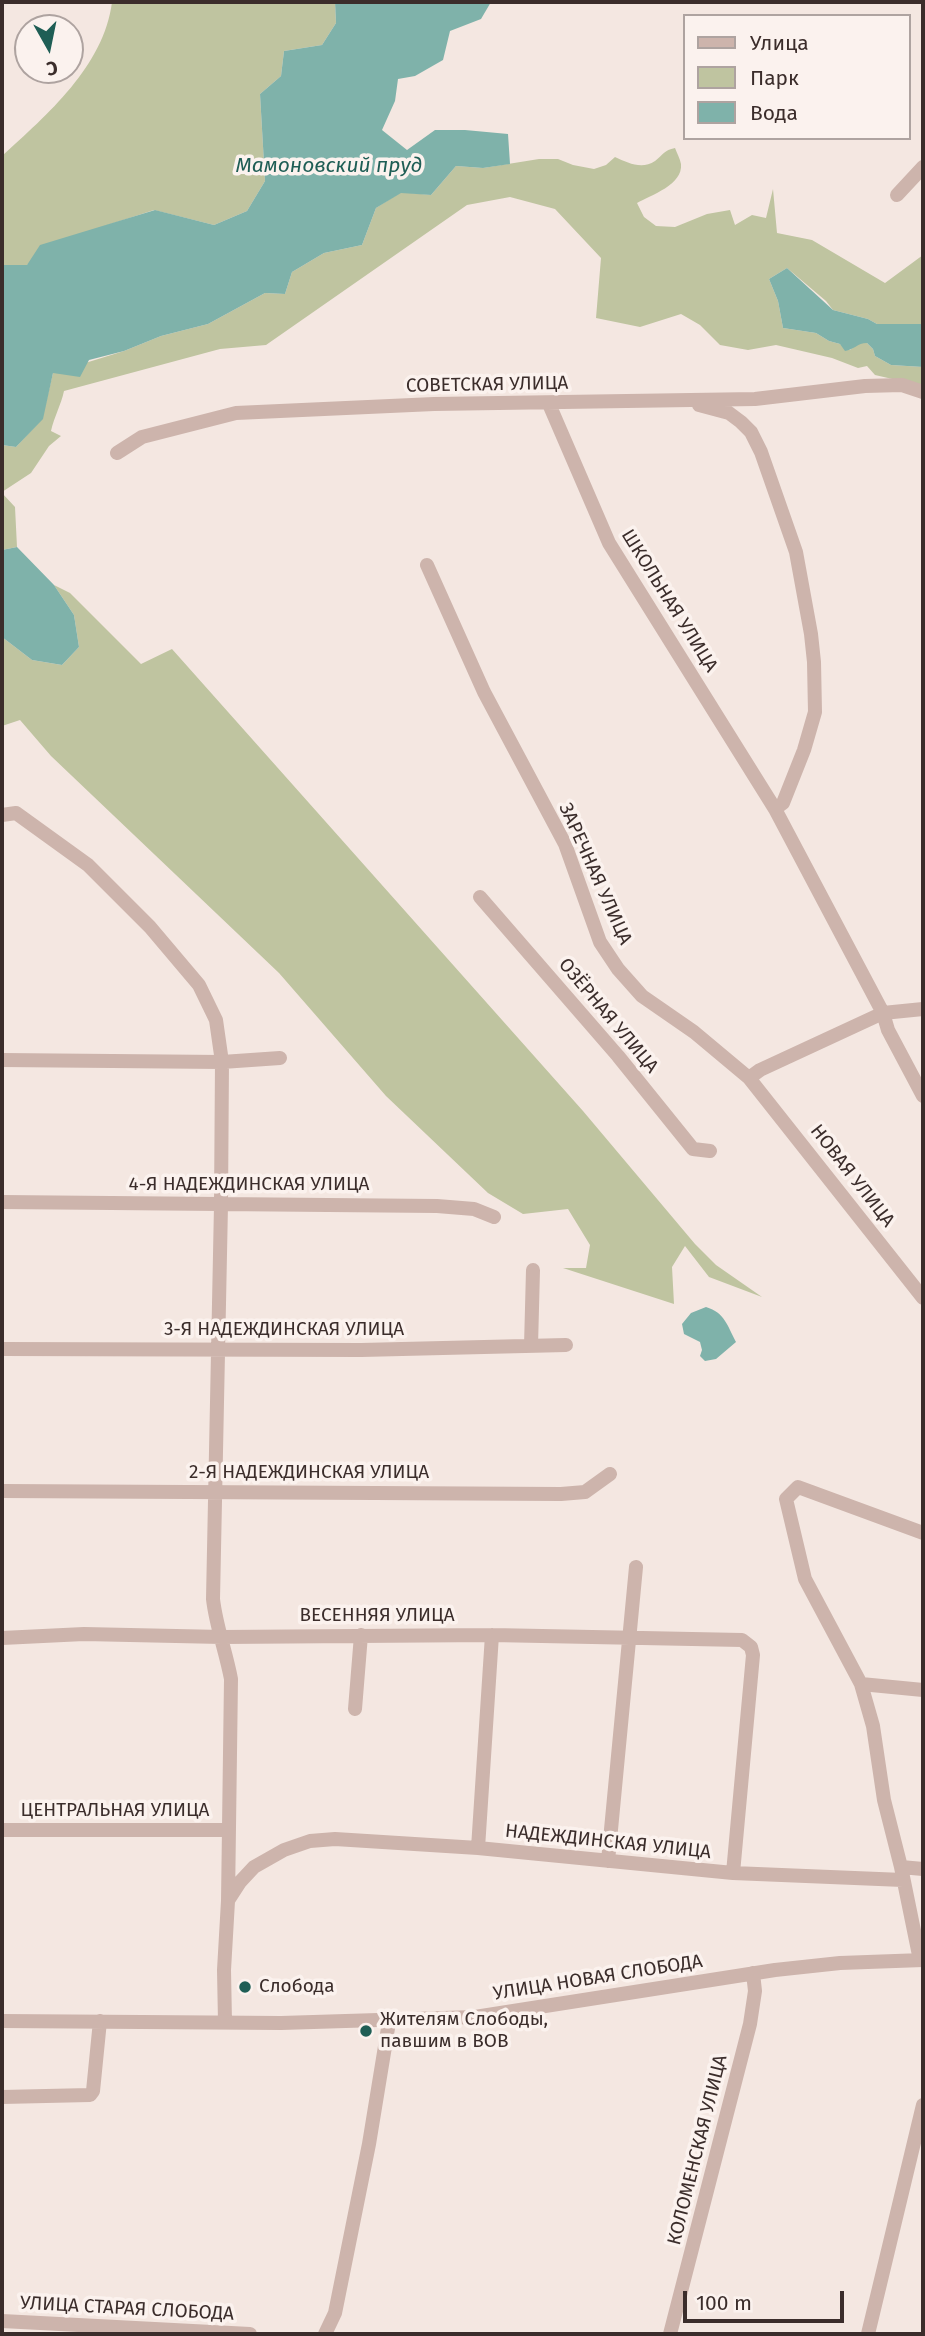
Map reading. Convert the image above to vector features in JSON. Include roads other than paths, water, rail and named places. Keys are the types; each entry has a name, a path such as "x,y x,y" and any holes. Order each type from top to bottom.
{"street":[{"path":"897,195 923,167"},
{"name":"СОВЕТСКАЯ УЛИЦА","path":"117,453 142,437 236,413 434,404 755,399 865,386 902,385 923,391"},
{"path":"651,399 710,407 729,413 751,432 761,452 796,552 811,634 815,712 804,750 783,803 775,809"},
{"name":"ШКОЛЬНАЯ УЛИЦА","path":"549,404 609,543 775,809 883,1013 888,1030 923,1096"},
{"name":"ЗАРЕЧНАЯ УЛИЦА","path":"427,565 484,692 565,844 600,942 618,969 642,996 694,1032 749,1078"},
{"path":"2,815 16,813 88,864 150,927 199,985 216,1020 222,1062 213,1599 231,1679 228,1901 223,1970 225,2022 2,2021"},
{"name":"ОЗЁРНАЯ УЛИЦА","path":"480,897 618,1056 693,1149 710,1151"},
{"path":"749,1078 760,1070 883,1013 923,1009"},
{"path":"2,1060 222,1062 280,1058"},
{"name":"НОВАЯ УЛИЦА","path":"749,1078 923,1298"},
{"name":"4-Я НАДЕЖДИНСКАЯ УЛИЦА","path":"2,1202 438,1206 474,1209 494,1217"},
{"path":"531,1346 533,1270"},
{"name":"3-Я НАДЕЖДИНСКАЯ УЛИЦА","path":"2,1349 361,1350 566,1345"},
{"name":"2-Я НАДЕЖДИНСКАЯ УЛИЦА","path":"2,1491 561,1494 585,1492 610,1474"},
{"path":"922,1960 884,1800 873,1726 861,1685 805,1579 786,1499 798,1487 923,1533"},
{"path":"608,1861 636,1567"},
{"name":"ВЕСЕННЯЯ УЛИЦА","path":"2,1638 84,1634 222,1637 492,1635 742,1640 751,1647 753,1655 733,1873"},
{"path":"355,1709 361,1635"},
{"path":"478,1848 492,1635"},
{"path":"861,1685 923,1690"},
{"name":"ЦЕНТРАЛЬНАЯ УЛИЦА","path":"2,1830 228,1830"},
{"name":"НАДЕЖДИНСКАЯ УЛИЦА","path":"228,1901 254,1867 284,1850 310,1840 335,1839 478,1848 733,1873 902,1874"},
{"path":"902,1874 923,1869"},
{"name":"УЛИЦА НОВАЯ СЛОБОДА","path":"225,2022 389,2022 475,2017 753,1973 840,1963 922,1960"},
{"name":"КОЛОМЕНСКАЯ УЛИЦА","path":"670,2334 750,2024 755,1991 753,1973"},
{"path":"2,2098 90,2095 93,2091 100,2021"},
{"path":"325,2334 335,2313 369,2144 389,2022"},
{"path":"868,2334 923,2105"},
{"name":"УЛИЦА СТАРАЯ СЛОБОДА","path":"2,2321 250,2334"}],"water":[{"name":"Мамоновский пруд","path":"335,2 491,2 481,19 450,31 443,60 415,76 398,79 395,101 382,130 407,150 435,130 508,134 510,164 483,168 456,166 431,195 401,193 376,208 362,245 324,253 292,272 285,294 265,293 208,324 161,336 124,351 89,360 80,377 53,373 43,419 16,447 2,445 2,265 27,265 40,245 155,210 214,225 247,211 265,181 260,94 281,76 284,51 322,45 336,23"},
{"path":"787,268 833,310 877,324 923,324 923,367 891,365 875,356 867,343 845,351 840,344 816,333 783,328 778,301 769,279"},
{"path":"17,547 54,585 74,615 79,647 62,665 32,660 2,637 2,550"},
{"path":"706,1307 721,1316 736,1342 716,1359 705,1361 700,1356 700,1342 684,1334 682,1324 691,1313"}],"place":[{"name":"Слобода","path":"245,1987"},
{"name":"Жителям Слободы, павшим в ВОВ","path":"366,2031"}]}
